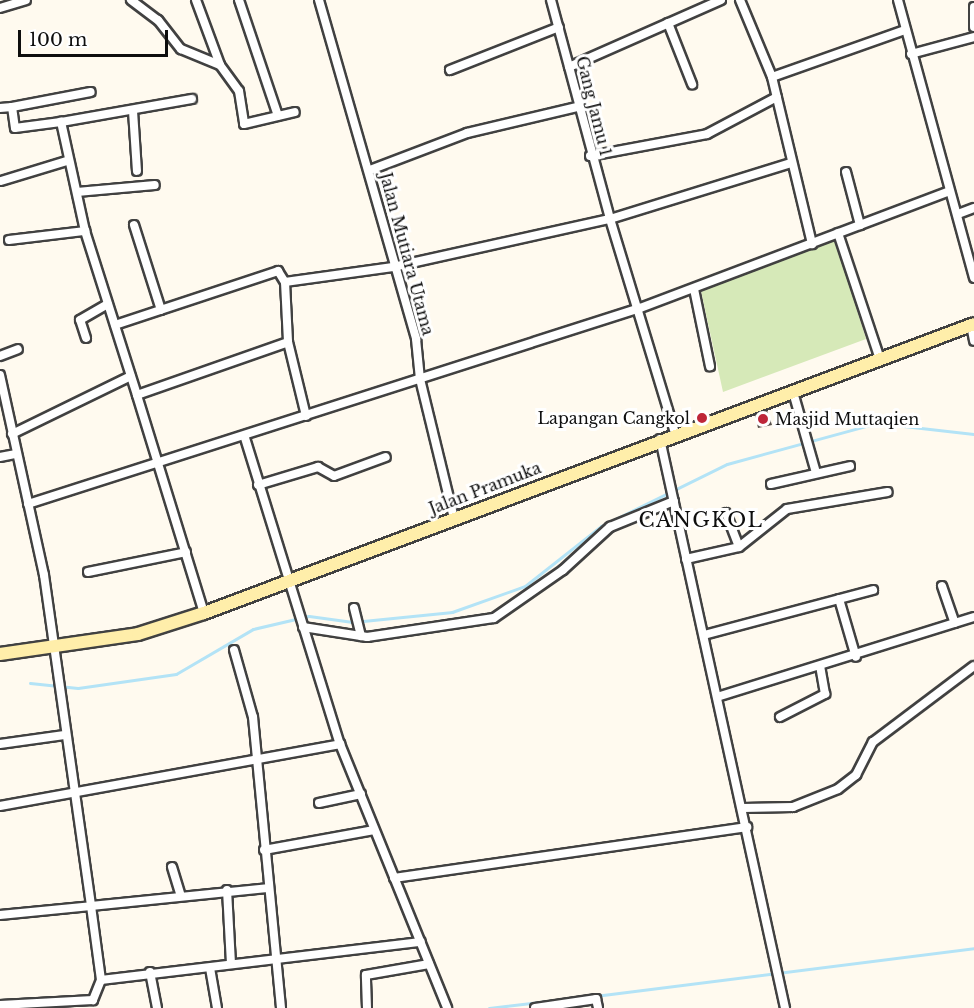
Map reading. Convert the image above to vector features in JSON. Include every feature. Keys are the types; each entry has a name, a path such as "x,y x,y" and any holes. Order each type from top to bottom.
{"main road":[{"name":"Jalan Pramuka","path":"0,654 54,650 138,634 204,612 660,438 793,392 973,324"}],"street":[{"path":"0,8 26,0"},
{"path":"131,0 158,20 181,49 220,65"},
{"path":"196,0 220,65 239,91 244,124 295,112"},
{"path":"239,0 278,116"},
{"name":"Jalan Mutiara Utama","path":"319,0 370,171 393,267 416,339 420,379 454,518"},
{"name":"Gang Jamu 1","path":"551,0 590,156 640,308 675,433"},
{"path":"569,67 722,0"},
{"path":"740,0 772,77 812,244"},
{"path":"898,0 974,278"},
{"path":"974,7 974,27"},
{"path":"669,23 692,84"},
{"path":"450,70 559,27"},
{"path":"772,77 905,30"},
{"path":"911,54 974,38"},
{"path":"0,108 91,92"},
{"path":"590,156 707,134 777,97"},
{"path":"12,106 15,128 133,111 192,99"},
{"path":"370,171 467,133 578,107"},
{"path":"133,111 136,171"},
{"path":"61,122 67,161 77,192 85,231 204,612"},
{"path":"1,181 67,161"},
{"path":"285,282 393,267 610,219 791,163"},
{"path":"846,172 860,225"},
{"path":"77,192 155,185"},
{"path":"28,504 245,438 306,416 640,308 949,191"},
{"path":"957,214 974,208"},
{"path":"134,225 161,310"},
{"path":"9,240 85,231"},
{"path":"838,233 880,359"},
{"path":"115,326 269,272 283,274 288,342 306,416"},
{"path":"694,289 711,366"},
{"path":"86,338 80,320 108,304"},
{"path":"973,324 974,341"},
{"path":"137,395 288,342"},
{"path":"0,356 18,349"},
{"path":"0,375 15,454 28,504 54,650 56,685 74,791 101,980 93,1004 0,1005"},
{"path":"12,434 131,376"},
{"path":"793,392 816,473"},
{"path":"245,438 258,486 340,744 447,1008"},
{"path":"660,438 743,808 785,1008"},
{"path":"0,457 15,454"},
{"path":"258,486 318,467 334,476 386,457"},
{"path":"771,484 850,466"},
{"path":"686,559 740,547 787,508 888,492"},
{"path":"301,621 361,636 494,618 563,570 610,527 674,501"},
{"path":"726,513 740,547"},
{"path":"88,572 186,552"},
{"path":"942,586 955,622"},
{"path":"704,635 873,590"},
{"path":"839,599 856,657"},
{"path":"354,608 361,636"},
{"path":"717,697 856,657 974,617"},
{"path":"234,650 251,706 272,960 281,1008"},
{"path":"743,808 793,807 838,789 856,775 873,742 974,666"},
{"path":"780,717 825,694 820,667"},
{"path":"0,744 64,735"},
{"path":"0,806 74,791 256,762 340,744"},
{"path":"319,803 361,794"},
{"path":"394,878 747,827"},
{"path":"264,850 374,830"},
{"path":"172,867 180,894"},
{"path":"0,915 180,894 267,888"},
{"path":"227,890 231,964"},
{"path":"101,980 150,972 210,968 420,942"},
{"path":"367,1008 366,975 429,964"},
{"path":"210,968 217,1008"},
{"path":"150,972 157,1008"},
{"path":"535,1008 596,999 598,1008"}],"green space":[{"name":"Lapangan Cangkol","path":"835,240 866,339 723,392 701,291"}],"building":[{"name":"Masjid Muttaqien","path":"767,410 772,425 758,428 755,415"}],"waterway":[{"path":"30,683 78,688 176,674 253,629 309,616 353,622 452,612 525,586 601,526 727,464 877,423 974,434"},
{"path":"595,996 974,948"},
{"path":"489,1008 582,997"}],"place":[{"name":"Lapangan Cangkol","path":"702,418"},
{"name":"Masjid Muttaqien","path":"763,419"}],"district":[{"name":"CANGKOL","path":"701,520"}]}
